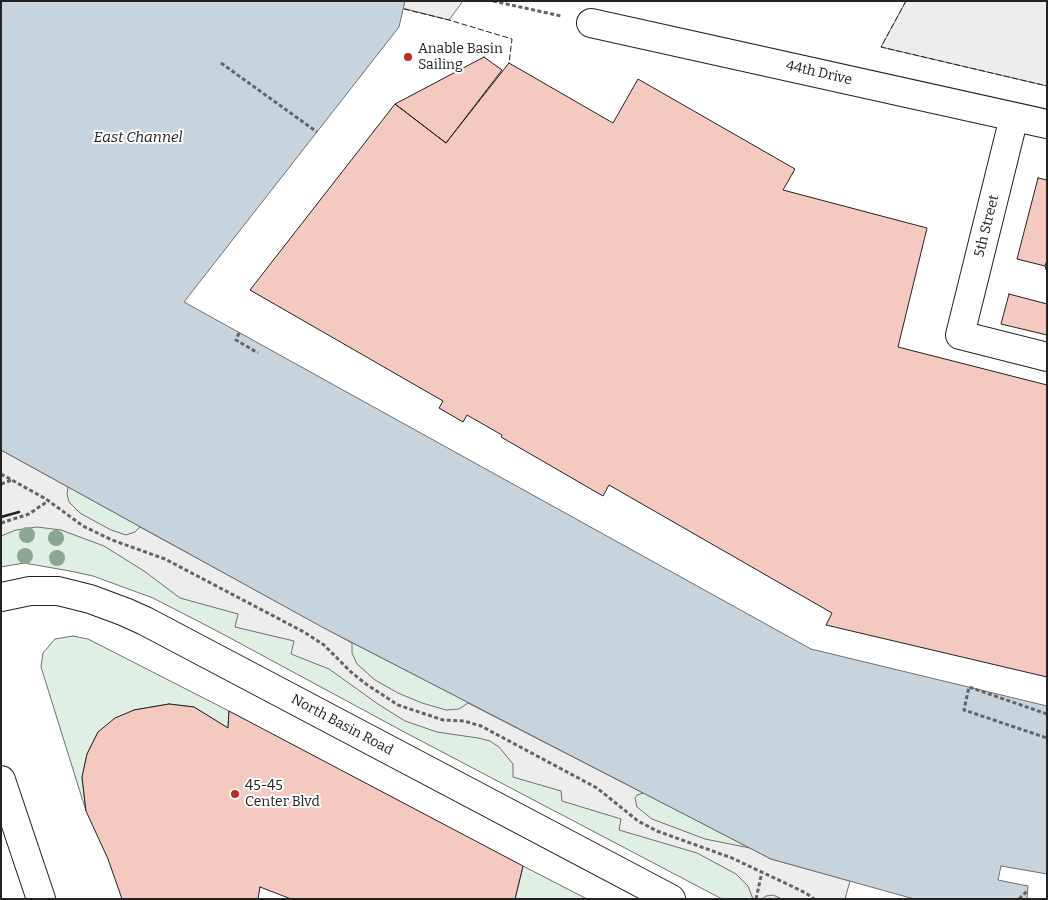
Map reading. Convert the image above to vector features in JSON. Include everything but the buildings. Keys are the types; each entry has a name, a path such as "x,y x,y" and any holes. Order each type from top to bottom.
{"street":[{"name":"44th Drive","path":"591,22 1047,124"},
{"name":"5th Street","path":"1014,117 960,334 1047,357"},
{"name":"North Basin Road","path":"1,597 30,592 58,591 90,599 125,612 671,899"},
{"path":"1,780 41,899"}],"path":[{"path":"493,1 591,22"},
{"path":"221,63 317,132"},
{"path":"239,333 236,340 258,353"},
{"path":"1,474 48,501 83,526 112,540 164,559 304,632 324,645 358,678 398,705 443,720 464,721 481,726 597,788 638,821 657,831 716,852 806,893 814,899"},
{"path":"1,484 12,480"},
{"path":"1,523 29,514 48,501"},
{"path":"1047,714 969,687 964,710 1047,738"},
{"path":"756,899 762,872"},
{"path":"1019,899 1028,891"}],"green space":[{"path":"1,450 322,627 771,859 804,899 722,899 153,598 93,576 70,571 24,563 1,567"},
{"path":"73,636 88,639 229,711 228,728 194,707 169,704 134,710 98,732 87,754 82,778 86,811 41,667 43,653 55,639"},
{"path":"523,866 587,899 515,899"}],"shaded area":[{"path":"374,1 463,1 449,20"},
{"path":"906,1 1047,1 1047,86 881,47"},
{"path":"1,450 68,487 69,502 80,513 98,523 126,535 135,532 140,527 352,643 352,653 357,664 375,680 398,693 446,710 459,709 468,703 643,793 635,798 637,807 652,819 705,839 750,848 771,859 850,881 845,899 782,899 773,895 762,899 753,899 748,886 736,874 697,853 619,830 621,819 562,801 561,791 513,777 513,764 499,747 490,741 437,732 405,721 329,669 291,654 294,641 235,627 238,614 180,598 144,571 104,546 61,530 37,527 16,530 1,536"}],"water":[{"name":"East Channel","path":"1,1 405,1 399,27 184,302 811,649 1047,706 1047,899 914,899 771,859 322,627 1,450"}],"pier":[{"path":"1001,866 1047,874 1047,899 1027,899 1028,886 998,880"}],"fence":[{"path":"906,1 881,47 1047,86"},
{"path":"404,9 512,39 509,63"},
{"path":"1045,266 1047,272"}],"wall":[{"path":"1,517 19,512"}],"place":[{"name":"Anable Basin Sailing","path":"408,57"},
{"name":"45-45 Center Blvd","path":"235,794"}]}
